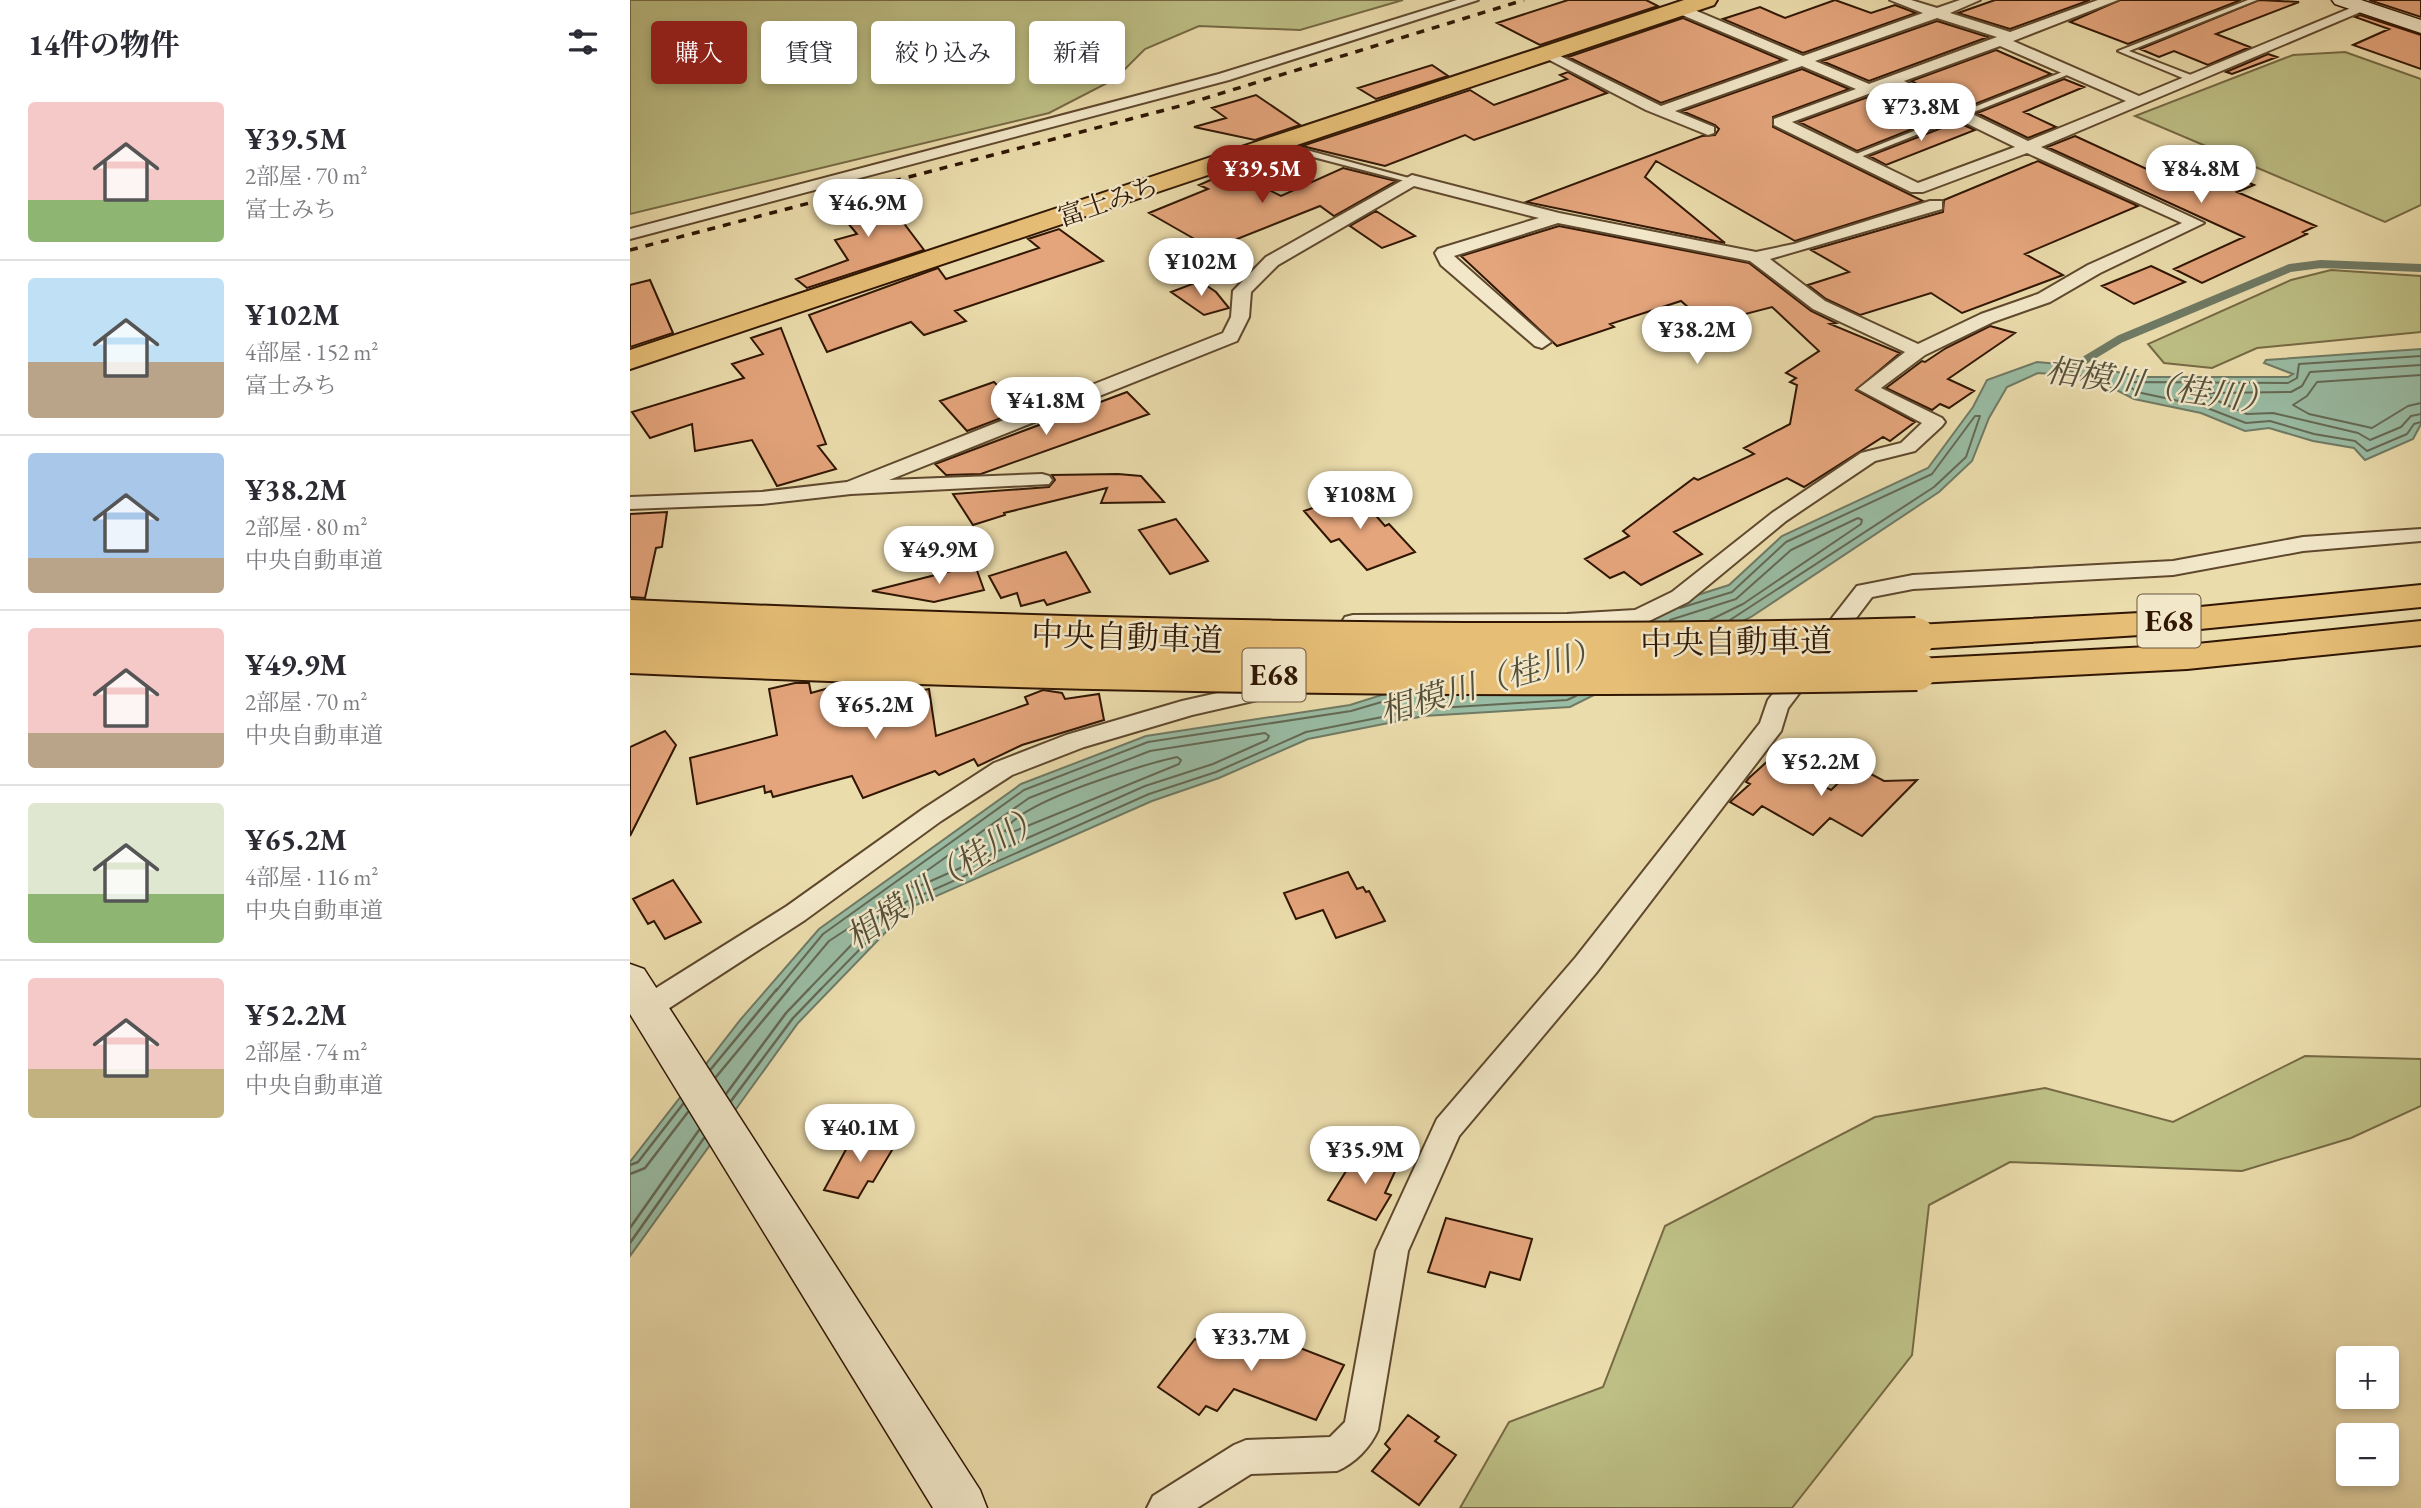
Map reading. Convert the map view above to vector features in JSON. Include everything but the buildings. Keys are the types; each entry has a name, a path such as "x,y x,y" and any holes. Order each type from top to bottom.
{"highway":[{"name":"富士みち","path":"630,360 1706,0"},
{"name":"中央自動車道","path":"630,654 1289,675 1721,677 2140,624 2421,596"},
{"name":"中央自動車道","path":"630,619 1005,634 1428,643 1700,643 1917,654 2187,657 2421,633"}],"street":[{"path":"630,234 1224,77 1471,0"},
{"path":"1897,0 1939,12 2006,39 2138,102"},
{"path":"1661,111 1973,0"},
{"path":"2111,0 1779,121 1917,189 2028,148 2363,8"},
{"path":"2342,0 2421,27"},
{"path":"1679,9 1869,89"},
{"path":"1543,53 1661,111 1708,130"},
{"path":"630,603 1307,622 1567,621 1639,617 1680,597 1779,517 1868,457 1908,447 1935,422 1868,389 1918,351 1987,318 2044,298 2094,269 2196,223 2028,148 1891,81"},
{"path":"850,488 1230,337 1240,317 1242,291 1272,261 1412,180 1558,218 1756,257 1798,248 1936,205"},
{"path":"1542,342 1447,261 1444,253 1558,218"},
{"path":"1756,257 1819,305 1918,351"},
{"path":"630,503 761,498 850,488 1042,480"},
{"path":"1165,1508 1246,1457 1337,1454 1360,1430 1392,1251 1448,1128 1586,965 1772,725 1776,706 1865,591 1913,582 2173,568 2303,544 2421,535"},
{"path":"962,1508 637,995 796,913 932,815 1003,769 1075,741 1190,707 1567,621"}],"lane":[{"path":"2193,79 2122,51 2255,0"},
{"path":"1850,158 2073,71"},
{"path":"1274,144 1412,180"}],"shaded area":[{"path":"630,0 1403,0 1300,30 1199,26 1145,49 1125,69 1125,21 1029,21 1029,84 1105,84 1049,113 630,214"},
{"path":"2345,52 2421,79 2421,205 2385,222 2135,116 2293,55"},
{"path":"2331,270 2421,276 2421,332 2257,348 2212,368 2164,363 2148,344 2291,280"},
{"path":"2305,1056 2421,1059 2421,1106 2351,1138 2242,1171 2010,1162 1929,1205 1912,1355 1792,1508 1460,1508 1509,1422 1603,1387 1665,1226 1875,1117 2045,1088 2173,1122"}],"water":[{"name":"相模川（桂川）","path":"2421,349 2421,424 2413,439 2365,460 2354,448 2313,441 2269,428 2245,431 2201,413 2134,399 2091,377 2038,373 2007,387 1989,418 1972,461 1939,492 1751,617 1570,707 1424,716 1308,739 1219,778 1152,801 909,908 798,1023 630,1256 630,1162 741,1019 819,929 1021,784 1146,736 1350,705 1729,585 1782,536 1928,468 1973,407 1987,380 2037,362 2092,367 2142,377 2288,377 2293,374 2264,363 2266,360"}],"waterway":[{"name":"相模川（桂川）","path":"2067,371 2120,339 2290,268 2321,264 2421,268"}],"railway":[{"path":"630,250 1180,106 1524,0"}]}
